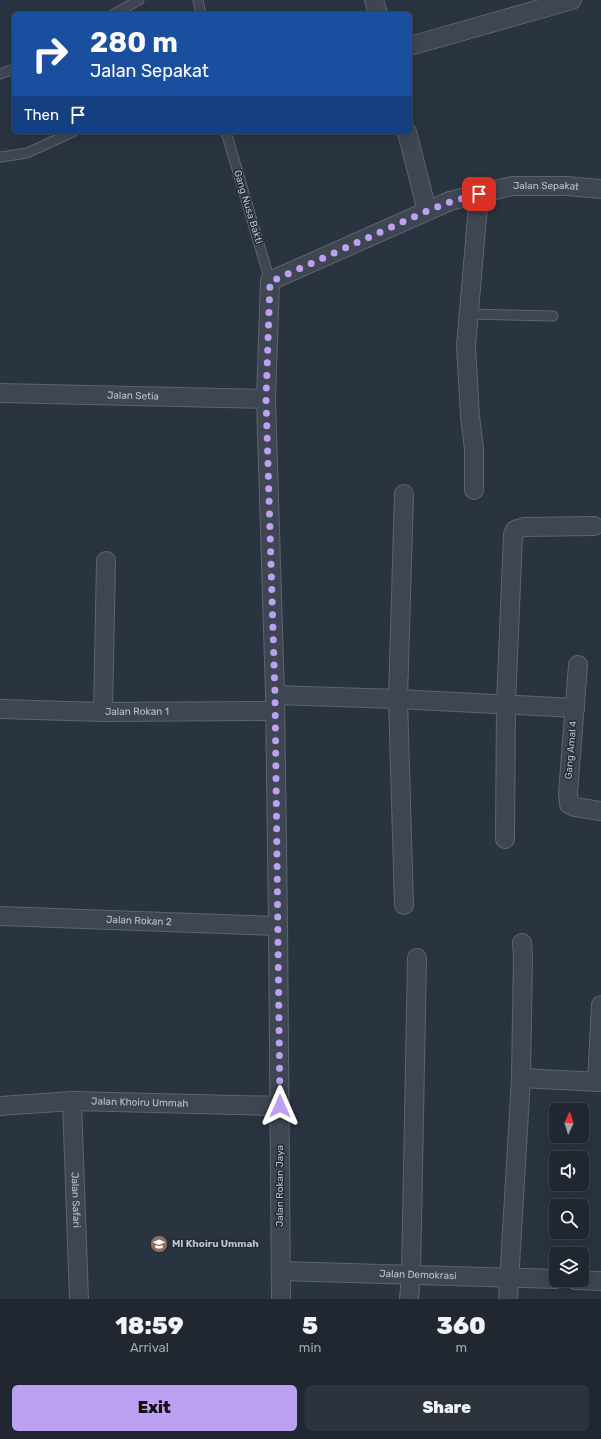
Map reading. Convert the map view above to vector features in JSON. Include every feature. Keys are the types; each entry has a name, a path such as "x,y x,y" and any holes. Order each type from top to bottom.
{"street":[{"path":"374,0 377,12"},
{"path":"412,45 572,0"},
{"path":"408,134 427,211"},
{"name":"Jalan Sepakat","path":"270,282 450,202 512,186 566,186 601,189"},
{"path":"474,490 474,448 470,416 466,346 479,194"},
{"name":"Jalan Rokan Jaya","path":"270,282 266,399 275,703 281,1299"},
{"name":"Jalan Setia","path":"0,393 266,399"},
{"path":"404,494 398,699 404,905"},
{"path":"505,839 506,704 513,540 516,530 524,527 594,526"},
{"path":"103,712 106,561"},
{"name":"Gang Amal 4","path":"578,664 568,793 569,804 576,807 601,811"},
{"name":"Jalan Rokan 1","path":"0,709 103,712 275,703 398,699 575,708"},
{"name":"Jalan Rokan 2","path":"0,916 278,926"},
{"path":"508,1299 521,1078 522,943"},
{"path":"409,1299 411,1274 417,958"},
{"path":"521,1078 599,1082 601,1005"},
{"name":"Jalan Khoiru Ummah","path":"0,1106 72,1101 280,1106"},
{"name":"Jalan Safari","path":"72,1101 80,1299"},
{"name":"Jalan Demokrasi","path":"281,1270 549,1279"},
{"path":"589,1281 601,1281"}],"lane":[{"path":"118,12 139,0"},
{"path":"198,0 201,12"},
{"path":"0,74 12,70"},
{"path":"0,156 27,153 69,134"},
{"name":"Gang Nusa Bakti","path":"227,134 270,282"},
{"path":"469,314 553,316"}],"place":[{"name":"MI Khoiru Ummah","path":"159,1244"}],"route":[{"path":"280,1106 275,695 266,399 270,282 427,211 450,202 479,194"}]}
